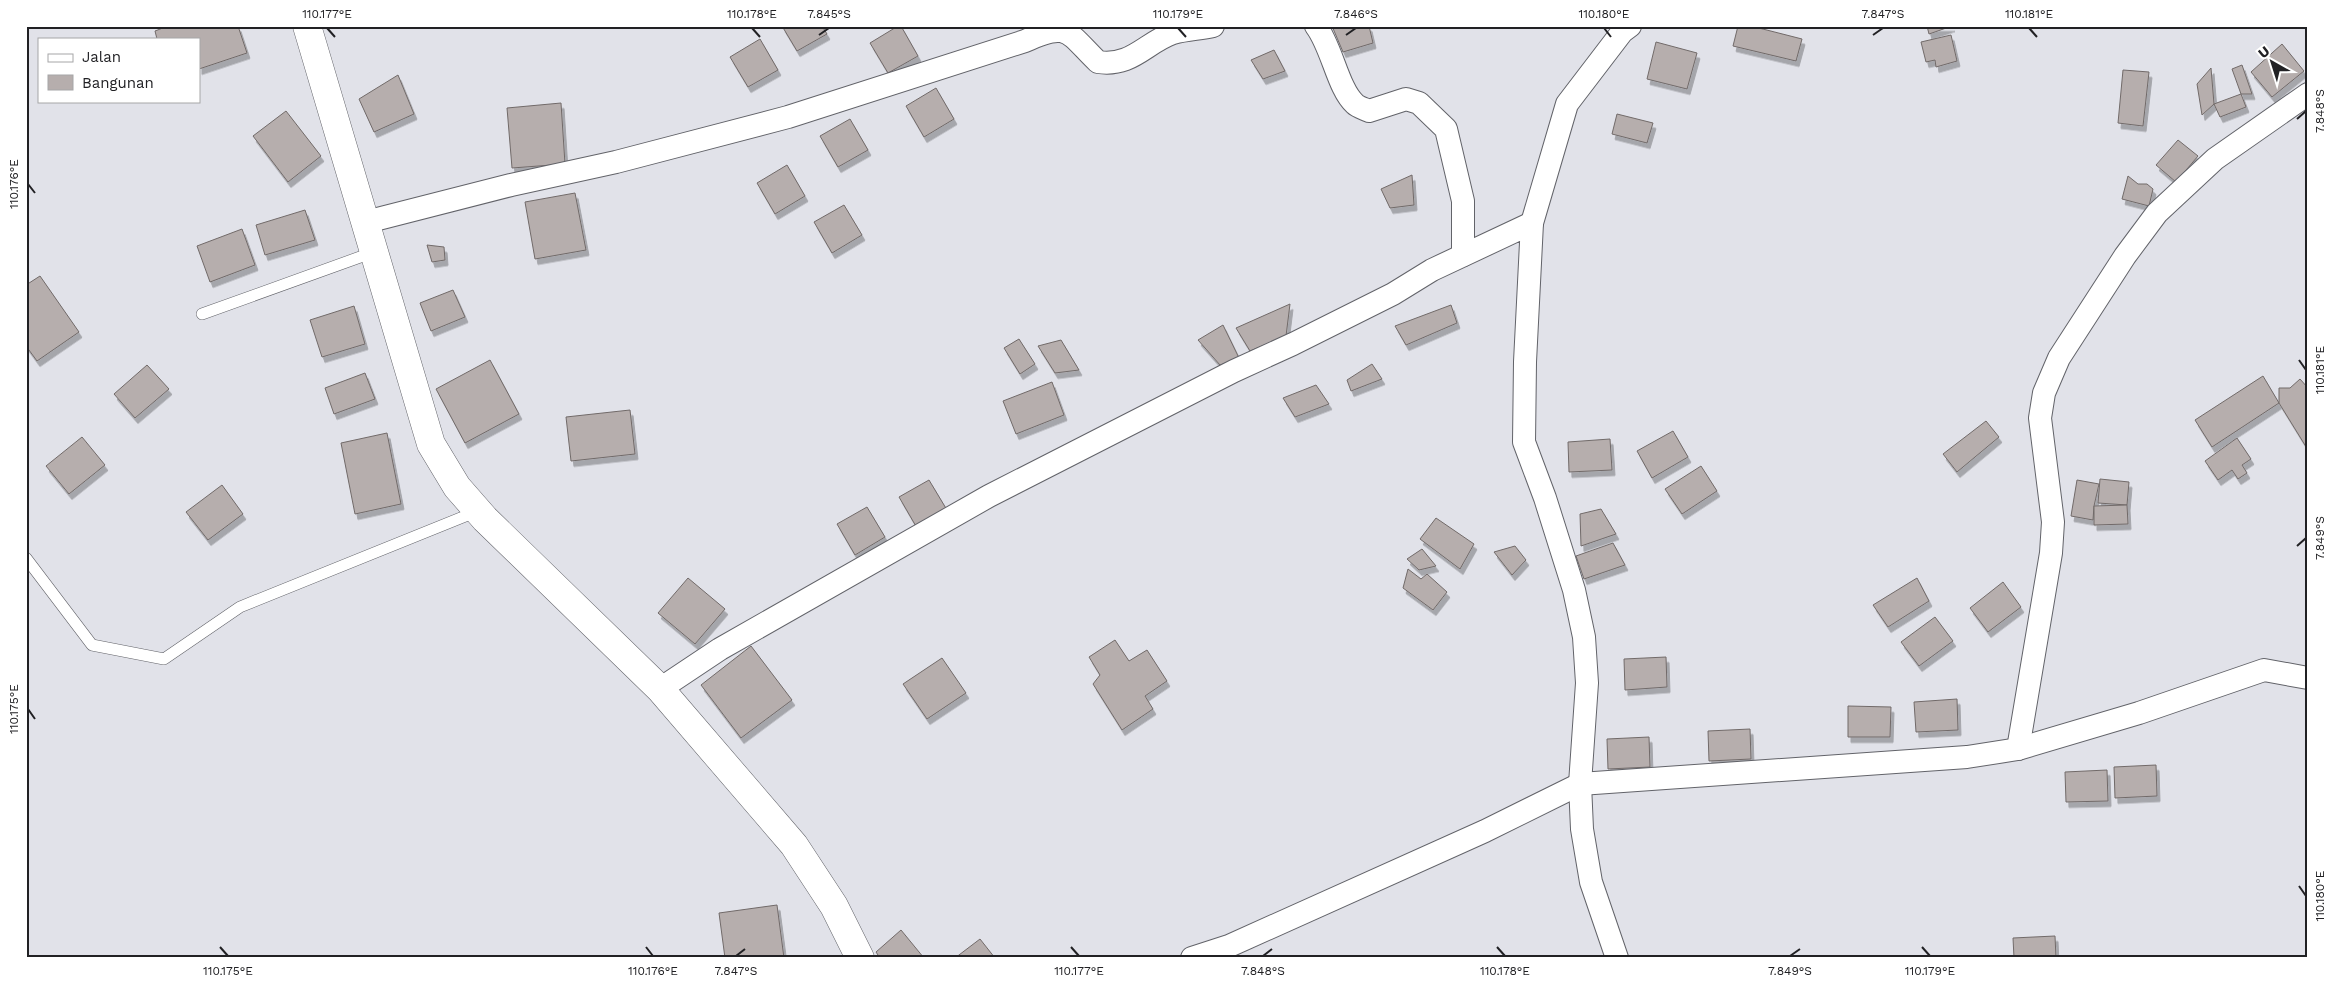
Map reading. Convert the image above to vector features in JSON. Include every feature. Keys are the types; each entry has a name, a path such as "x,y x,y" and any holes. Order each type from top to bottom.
{"street":[{"path":"307,26 431,444 457,487 478,511 660,689 794,845 834,906 860,958"},
{"path":"366,222 510,184 616,162 788,117 1025,41 1048,30 1062,30 1077,39 1098,62 1107,64 1127,59 1173,34 1212,26"},
{"path":"1316,26 1325,38 1340,79 1354,104 1369,111 1406,99 1419,103 1446,129 1463,200 1463,255"},
{"path":"1616,958 1591,882 1582,829 1580,784 1587,683 1584,637 1571,581 1545,498 1524,442 1525,362 1532,222 1567,104 1622,32 1630,26"},
{"path":"2018,749 2050,553 2053,522 2040,418 2044,393 2059,358 2125,256 2157,213 2215,159 2308,94"},
{"path":"660,689 720,649 989,496 1217,380 1393,294 1432,270 1532,222"},
{"path":"1192,958 1229,946 1485,831 1580,784 1916,762 2018,749 2139,713 2264,670 2308,678"}],"lane":[{"path":"202,314 374,252"},
{"path":"26,558 92,645 164,659 240,608 478,511"}],"building":[{"path":"168,26 238,26 247,53 200,69 200,38 157,38 155,31"},
{"path":"782,26 822,26 827,34 797,51"},
{"path":"901,26 918,56 888,73 870,43"},
{"path":"1332,26 1369,26 1373,43 1343,52"},
{"path":"1738,26 1751,26 1802,39 1796,61 1733,46"},
{"path":"1927,26 1952,26 1929,34"},
{"path":"1951,35 1957,61 1936,67 1935,60 1926,62 1921,42"},
{"path":"760,39 778,70 748,87 730,57"},
{"path":"1656,42 1697,53 1687,89 1647,79"},
{"path":"2282,44 2304,71 2272,97 2251,72"},
{"path":"1274,50 1285,71 1263,79 1251,60"},
{"path":"2242,65 2252,94 2241,94 2232,69"},
{"path":"2211,68 2214,104 2202,115 2197,84"},
{"path":"2123,70 2149,72 2143,126 2118,123"},
{"path":"398,75 414,114 374,132 359,99"},
{"path":"936,88 954,119 924,137 906,106"},
{"path":"2241,94 2246,107 2220,117 2214,104"},
{"path":"561,103 565,164 512,168 507,108"},
{"path":"286,111 321,156 288,182 253,136"},
{"path":"1617,114 1653,123 1647,143 1612,134"},
{"path":"850,119 868,150 838,167 820,136"},
{"path":"2178,140 2198,156 2176,182 2156,165"},
{"path":"787,165 805,196 775,214 757,183"},
{"path":"1412,175 1414,205 1390,208 1381,189"},
{"path":"2128,176 2138,184 2147,184 2153,189 2149,206 2122,199"},
{"path":"575,193 586,250 535,259 525,202"},
{"path":"844,205 862,235 832,253 814,222"},
{"path":"305,210 315,240 265,255 256,225"},
{"path":"242,229 255,265 210,282 197,246"},
{"path":"427,245 444,247 445,260 432,262"},
{"path":"40,276 79,332 37,361 26,346 26,285"},
{"path":"453,290 465,317 431,331 420,303"},
{"path":"1290,304 1286,336 1250,351 1236,328"},
{"path":"1451,305 1457,323 1406,345 1395,326"},
{"path":"354,306 365,344 322,357 310,320"},
{"path":"1223,325 1239,358 1220,365 1198,340"},
{"path":"1019,339 1035,364 1020,374 1004,348"},
{"path":"1061,340 1079,370 1055,373 1038,346"},
{"path":"490,360 519,414 465,443 436,389"},
{"path":"1372,364 1382,379 1351,391 1347,380"},
{"path":"147,365 169,389 135,418 114,394"},
{"path":"365,373 375,399 334,414 325,388"},
{"path":"2263,376 2279,403 2212,447 2195,420"},
{"path":"2300,379 2308,388 2308,450 2279,403 2279,388 2290,388"},
{"path":"1052,382 1064,415 1016,434 1003,401"},
{"path":"1316,385 1329,404 1295,417 1283,398"},
{"path":"630,410 635,454 571,461 566,417"},
{"path":"1986,421 1999,437 1957,472 1943,454"},
{"path":"1673,431 1688,457 1652,478 1637,451"},
{"path":"387,433 401,504 355,514 341,443"},
{"path":"82,437 105,465 69,494 46,466"},
{"path":"2237,438 2251,459 2242,465 2247,473 2238,479 2232,470 2218,480 2205,461"},
{"path":"1610,439 1612,470 1569,472 1568,442"},
{"path":"1701,466 1717,491 1682,514 1665,489"},
{"path":"2100,479 2129,482 2127,505 2098,503"},
{"path":"929,480 947,510 917,528 899,497"},
{"path":"2077,480 2099,484 2093,520 2071,516"},
{"path":"222,485 243,514 208,540 186,512"},
{"path":"2127,505 2128,524 2094,525 2094,506"},
{"path":"867,507 885,537 855,555 837,524"},
{"path":"1601,509 1616,534 1581,546 1580,514"},
{"path":"1436,518 1474,544 1460,569 1420,539"},
{"path":"1613,543 1625,565 1584,579 1576,556"},
{"path":"1515,546 1526,560 1512,575 1494,552"},
{"path":"1422,549 1436,566 1419,570 1407,559"},
{"path":"1408,569 1421,579 1427,574 1447,592 1433,610 1403,588"},
{"path":"688,578 725,609 695,644 658,613"},
{"path":"1917,578 1929,601 1888,627 1873,605"},
{"path":"2003,582 2021,607 1988,632 1970,608"},
{"path":"1935,617 1953,641 1919,666 1901,642"},
{"path":"1115,640 1129,661 1147,650 1167,681 1145,696 1153,709 1122,730 1093,684 1100,675 1089,657"},
{"path":"751,646 792,700 741,738 701,685"},
{"path":"1666,657 1667,687 1625,690 1624,659"},
{"path":"942,658 966,693 927,719 903,684"},
{"path":"1957,699 1958,730 1916,732 1914,702"},
{"path":"1848,706 1891,707 1890,737 1848,737"},
{"path":"1750,729 1751,759 1709,761 1708,731"},
{"path":"1649,737 1650,767 1608,769 1607,739"},
{"path":"2156,765 2157,796 2115,798 2114,767"},
{"path":"2107,770 2108,801 2066,802 2065,772"},
{"path":"777,905 784,958 725,958 719,913"},
{"path":"901,930 924,958 880,958 876,952"},
{"path":"2055,936 2056,958 2014,958 2013,938"},
{"path":"980,939 995,958 955,958"}]}
